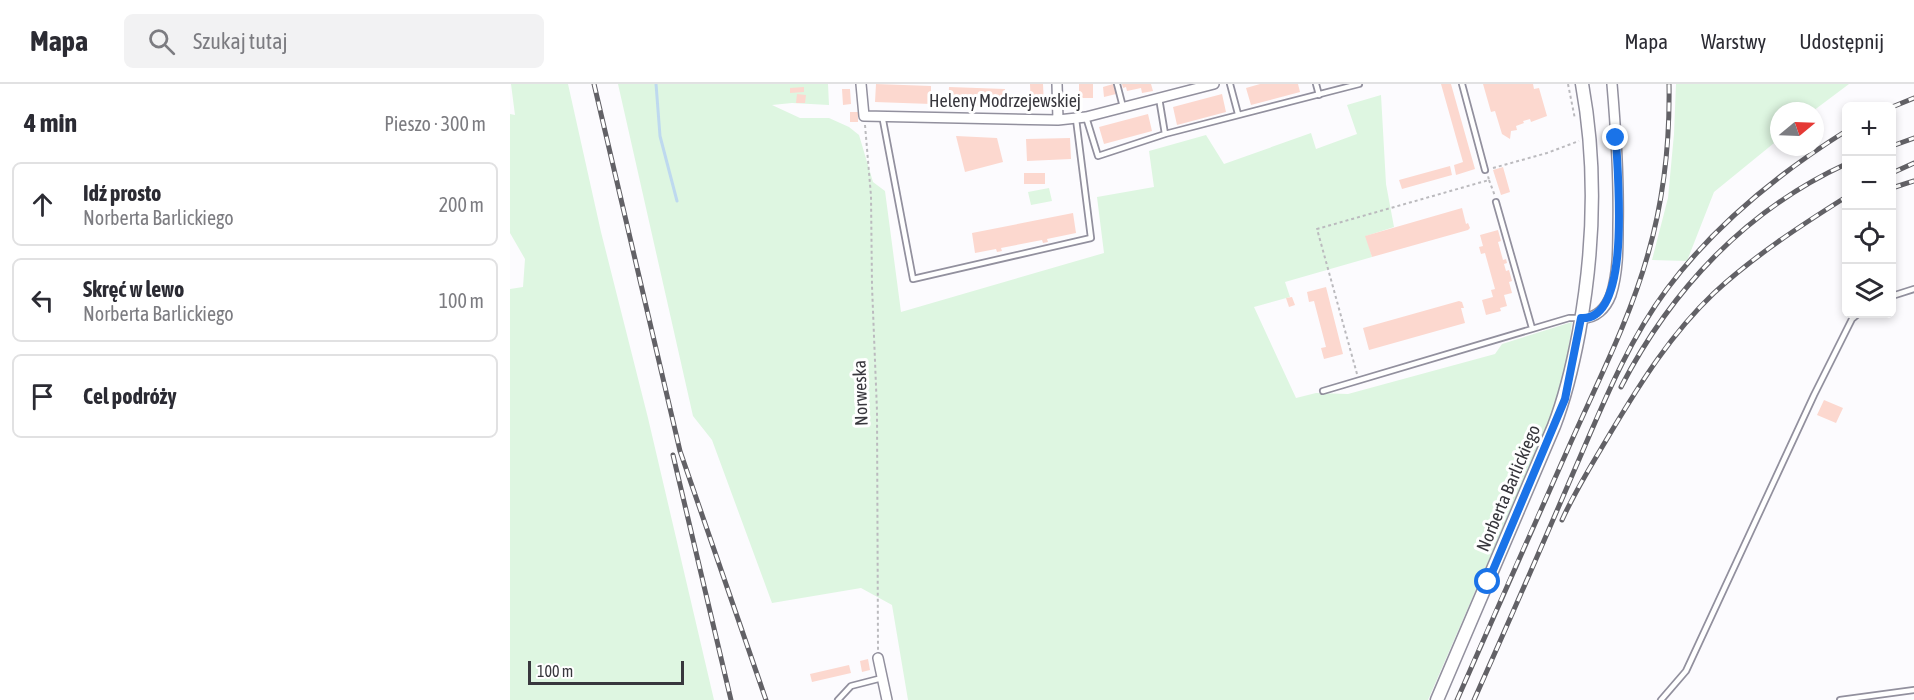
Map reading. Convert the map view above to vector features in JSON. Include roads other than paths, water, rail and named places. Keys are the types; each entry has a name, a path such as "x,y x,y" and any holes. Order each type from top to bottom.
{"street":[{"name":"Heleny Modrzejewskiej","path":"861,84 864,116 1058,120 1081,118 1214,84"},
{"path":"1058,84 1058,120"},
{"name":"Norberta Barlickiego","path":"1437,700 1565,399 1581,318 1592,235 1589,140 1582,84"},
{"path":"1581,318 1594,317 1610,297 1618,254 1618,201 1612,84"},
{"path":"878,658 887,700"}],"lane":[{"path":"1117,84 1124,108"},
{"path":"1230,84 1238,114"},
{"path":"1316,84 1320,95"},
{"path":"1081,118 1098,156 1165,134 1359,84"},
{"path":"1462,84 1485,170"},
{"path":"1159,98 1165,134"},
{"path":"882,115 913,279 1091,238 1081,118"},
{"path":"1497,201 1532,328"},
{"path":"1896,295 1914,289"},
{"path":"1323,391 1532,328 1569,318 1581,318"},
{"path":"1661,700 1686,671 1814,395 1853,318"},
{"path":"838,700 850,686 882,678"},
{"path":"1840,700 1914,690"}],"waterway":[{"path":"656,84 660,136 677,201"}],"railway":[{"path":"594,84 680,451 766,700"},
{"path":"1457,700 1611,354 1640,279 1654,233 1662,191 1667,149 1669,84"},
{"path":"1896,105 1914,98"},
{"path":"1474,700 1604,401 1652,310 1685,266 1727,222 1772,183 1842,134"},
{"path":"1896,145 1914,138"},
{"path":"1896,171 1914,163"},
{"path":"1621,387 1663,318 1715,256 1744,229 1776,205 1842,166"},
{"path":"1896,187 1914,181"},
{"path":"1562,520 1585,475 1634,395 1684,325 1714,293 1745,266 1842,200"},
{"path":"673,455 731,700"}]}
